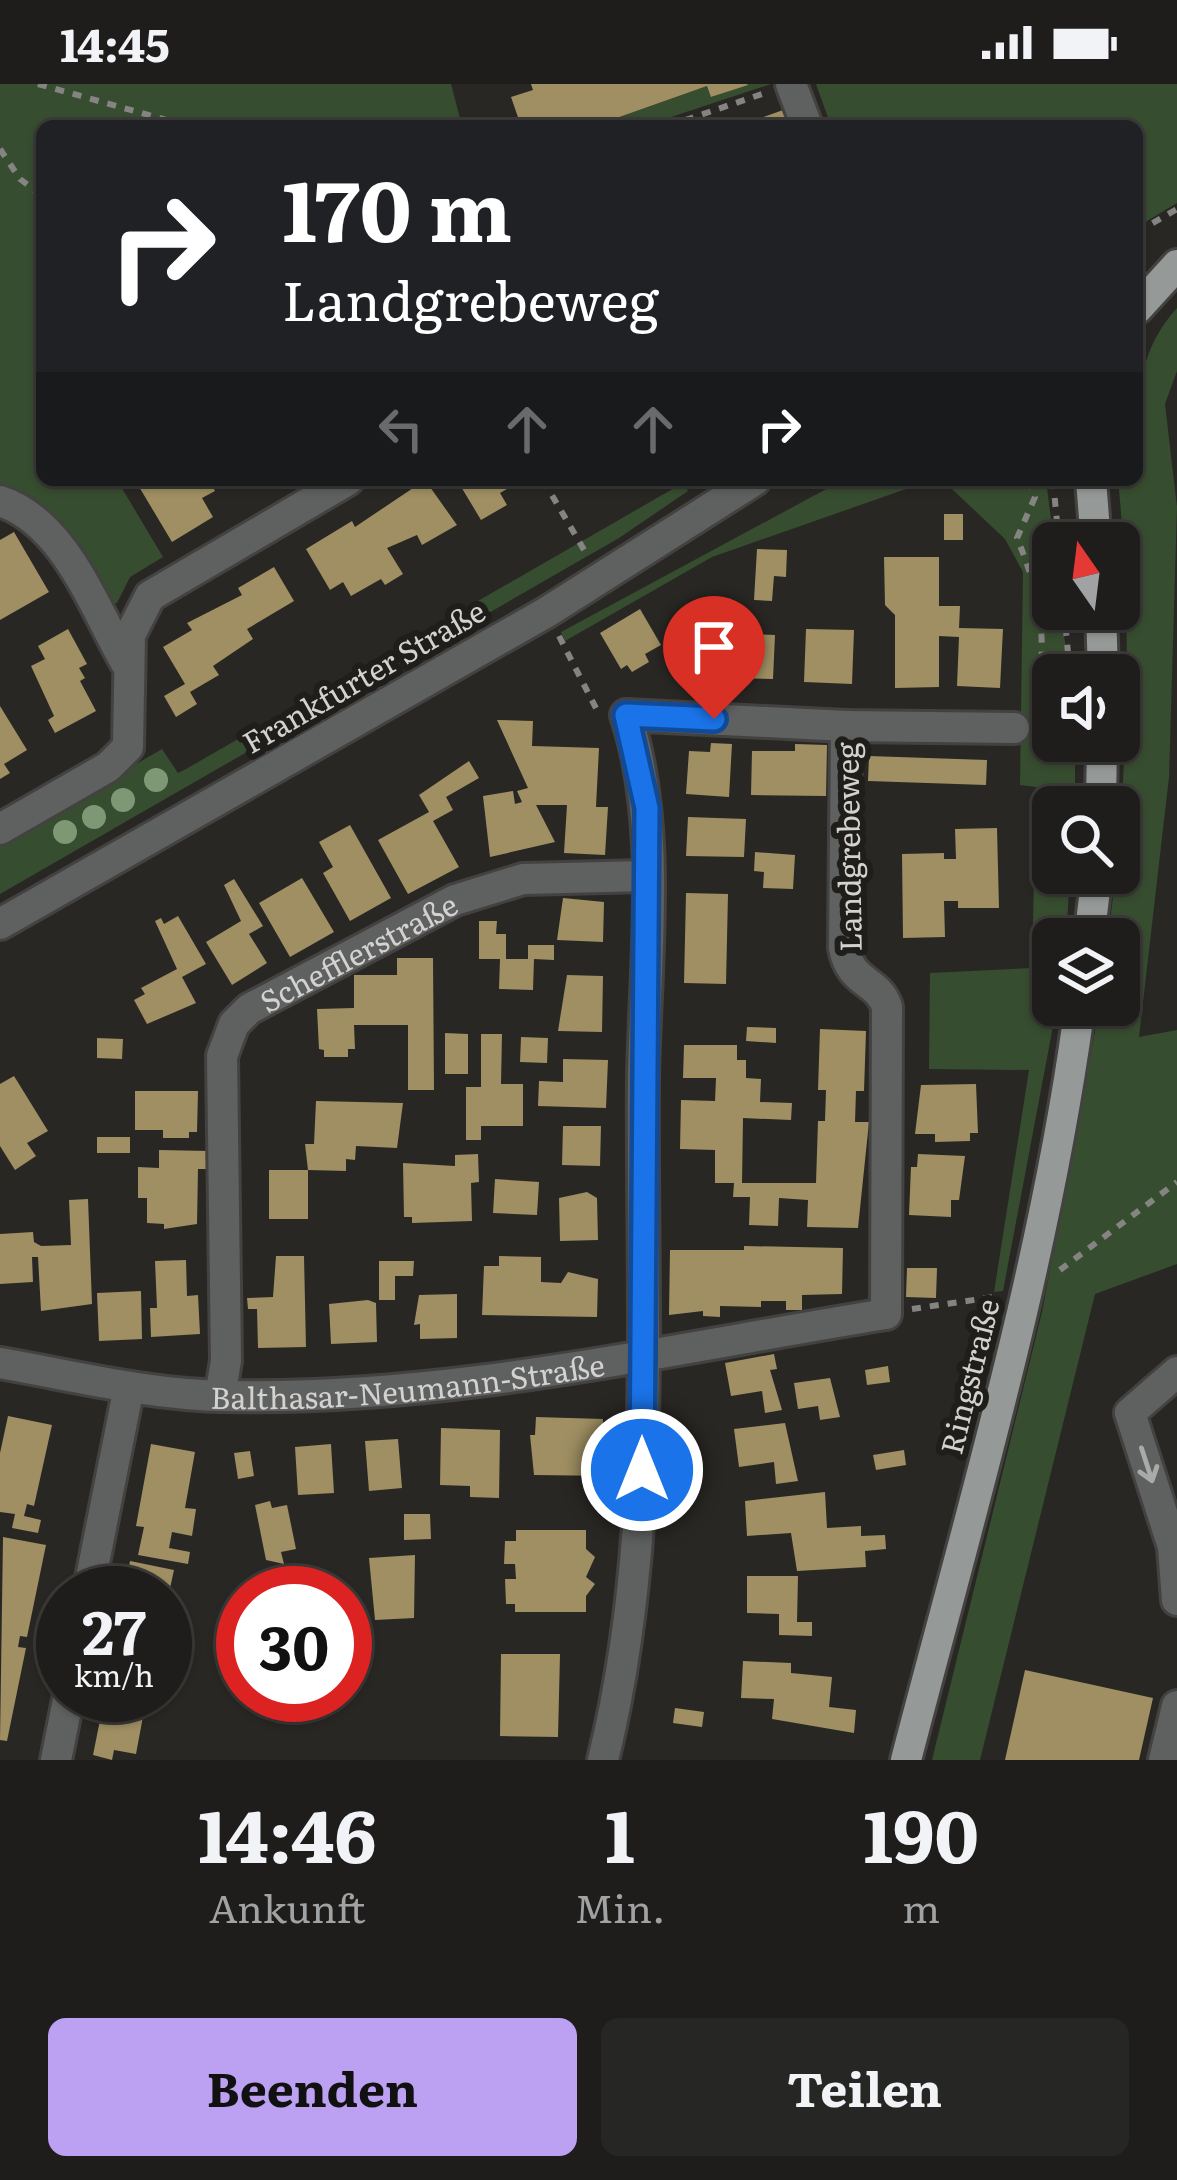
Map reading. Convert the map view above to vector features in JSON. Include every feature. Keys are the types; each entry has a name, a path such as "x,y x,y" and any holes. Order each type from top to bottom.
{"main road":[{"path":"1143,303 1177,266"},
{"path":"1091,486 1094,522"},
{"name":"Ringstraße","path":"906,1760 1010,1295 1052,1179 1077,1026"}],"street":[{"path":"791,84 804,120"},
{"path":"0,829 122,756 130,736 126,663 137,614 150,596 338,486"},
{"name":"Frankfurter Straße","path":"0,924 547,612 746,486"},
{"path":"0,501 21,508 50,532 126,663"},
{"name":"Landgrebeweg","path":"645,876 644,778 626,715 845,726 844,948 854,977 883,995 887,1007 886,1313"},
{"path":"845,726 1015,728"},
{"name":"Schefflerstraße","path":"220,1396 226,1361 222,1056 234,1024 276,992 488,887 564,875 645,876"},
{"path":"603,1760 637,1569 645,876"},
{"name":"Balthasar-Neumann-Straße","path":"0,1363 129,1387 220,1396 407,1389 886,1313"},
{"path":"1177,1372 1130,1413 1173,1547 1177,1600"},
{"path":"93,1566 129,1387"},
{"path":"1164,1760 1177,1706"},
{"path":"56,1760 63,1722"}],"path":[{"path":"38,84 167,120"},
{"path":"686,120 791,84"},
{"path":"0,148 20,179 36,191"},
{"path":"1143,229 1177,209"},
{"path":"546,486 578,540"},
{"path":"1015,728 1019,716 1029,714 1036,704 1041,669 1036,579 1017,538 1035,497 1031,486"},
{"path":"1054,486 1057,522"},
{"path":"547,612 591,697"},
{"path":"886,1313 1010,1295 1177,1182"}],"green space":[{"path":"0,84 451,84 460,120 36,120 36,486 121,486 163,557 130,577 117,603 106,604 47,510 32,504 0,517"},
{"path":"746,84 771,84 662,120 611,120 707,86 712,97"},
{"path":"816,84 1177,84 1177,203 1143,223 1143,120 829,120"},
{"path":"1177,308 1177,371 1165,404 1177,507 1169,777 1139,1037 1177,1030 1177,1264 1095,1294 980,1760 932,1760 1042,1312 1096,1026 1140,1026 1140,918 1110,918 1113,894 1140,894 1140,786 1122,786 1123,762 1140,762 1140,654 1126,654 1126,630 1140,630 1140,522 1122,522 1119,486 1143,486 1143,373 1151,347"},
{"path":"678,486 688,491 619,538 0,894 0,843 162,749 178,773"},
{"path":"832,486 915,486 712,557 565,641 561,632"},
{"path":"941,486 1047,486 1051,522 1032,522 1032,630 1063,630 1067,654 1032,654 1032,762 1075,762 1075,786 1020,785 1023,572 1005,539 952,489"},
{"path":"1034,894 1069,894 1067,918 1033,918"},
{"path":"1032,968 1032,1026 1053,1026 1003,1291 994,1292 1029,1070 929,1069 930,973"}],"building":[{"path":"531,84 748,85 711,97 707,86 611,120 519,120 511,97 533,90"},
{"path":"786,109 790,120 755,120"},
{"path":"139,486 212,486 215,491 202,498 213,517 172,542"},
{"path":"416,486 429,486 457,525 422,545 417,535 387,548 403,574 385,585 381,579 351,596 343,582 330,590 306,549 352,521 355,527"},
{"path":"461,486 512,486 500,493 507,505 481,520"},
{"path":"944,514 963,514 963,540 944,540"},
{"path":"14,532 49,592 0,620 0,540"},
{"path":"757,549 787,550 786,577 774,576 772,601 754,600"},
{"path":"884,557 939,557 939,606 960,606 959,628 1003,629 1000,688 957,686 959,637 939,636 939,687 895,688 895,615 885,605"},
{"path":"274,567 294,601 247,629 253,639 213,666 219,675 190,692 197,704 176,717 164,696 185,684 163,647 192,630 187,623 242,595 238,588"},
{"path":"640,609 661,645 645,654 649,662 632,672 627,665 621,669 600,633"},
{"path":"683,617 755,624 754,634 775,635 773,679 682,677"},
{"path":"68,629 87,664 79,668 85,678 80,681 96,711 55,733 48,720 54,716 31,666 45,659 38,646"},
{"path":"806,629 854,630 852,684 804,682"},
{"path":"0,706 27,750 4,764 10,773 0,779"},
{"path":"497,720 533,721 532,746 599,748 596,807 608,807 605,855 564,853 567,805 536,805 555,842 490,857 483,796 513,791 515,804 522,802 517,791 528,788"},
{"path":"711,743 732,744 729,797 686,794 689,751 710,752"},
{"path":"795,744 827,745 826,796 751,795 752,751 795,751"},
{"path":"869,756 987,760 986,785 868,781"},
{"path":"469,761 479,778 446,797 453,810 433,821 459,867 408,894 378,840 429,812 419,795"},
{"path":"688,817 746,819 744,857 686,856"},
{"path":"350,825 391,898 350,921 323,873 333,867 319,842"},
{"path":"997,828 999,908 958,908 958,901 944,901 945,937 903,938 902,854 944,853 944,859 956,859 955,829"},
{"path":"755,852 795,855 793,889 763,888 764,872 754,871"},
{"path":"302,878 334,932 290,957 259,903"},
{"path":"234,879 263,926 249,934 267,963 232,985 206,942 241,921 224,885"},
{"path":"686,893 728,894 726,984 684,983"},
{"path":"563,898 604,902 603,942 557,940"},
{"path":"178,916 206,964 182,977 196,1003 147,1024 134,1000 145,994 141,988 177,969 155,921 161,918 164,924"},
{"path":"479,921 497,921 496,934 506,934 506,959 528,959 528,945 554,945 554,960 534,959 533,990 499,989 500,959 479,959"},
{"path":"397,958 433,958 434,1090 408,1090 408,1025 354,1025 355,1049 348,1049 348,1057 324,1057 324,1050 319,1049 317,1009 354,1008 354,975 397,975"},
{"path":"567,975 603,976 602,1032 558,1031"},
{"path":"747,1027 776,1028 776,1043 746,1041"},
{"path":"820,1029 866,1031 864,1091 856,1091 855,1122 869,1122 858,1228 807,1227 808,1200 779,1198 778,1226 749,1225 750,1197 733,1197 734,1183 715,1183 715,1150 680,1149 681,1100 715,1101 716,1078 683,1078 684,1045 737,1045 737,1060 746,1060 746,1078 761,1079 760,1102 792,1103 791,1120 743,1118 742,1183 816,1183 818,1121 825,1121 826,1090 818,1090"},
{"path":"445,1033 468,1034 468,1074 445,1074"},
{"path":"481,1034 502,1034 501,1084 523,1084 523,1126 481,1126 481,1140 466,1140 466,1087 481,1087"},
{"path":"521,1037 548,1038 547,1063 520,1062"},
{"path":"97,1038 123,1039 122,1059 97,1058"},
{"path":"563,1059 608,1060 606,1108 538,1106 539,1081 563,1082"},
{"path":"14,1076 48,1131 27,1143 36,1156 15,1170 0,1146 0,1084"},
{"path":"976,1084 978,1133 970,1133 970,1141 935,1142 935,1134 915,1134 921,1085"},
{"path":"135,1091 198,1091 197,1132 189,1132 189,1138 163,1138 163,1130 135,1130"},
{"path":"316,1101 403,1103 397,1148 356,1146 355,1160 346,1159 346,1171 308,1170 305,1144 314,1144"},
{"path":"563,1126 601,1126 600,1166 562,1165"},
{"path":"97,1137 130,1137 130,1153 97,1153"},
{"path":"159,1150 209,1151 209,1169 198,1169 197,1224 164,1229 164,1224 147,1223 147,1198 138,1198 138,1167 159,1168"},
{"path":"478,1154 479,1182 471,1183 472,1221 412,1223 412,1217 404,1217 403,1163 455,1166 455,1155"},
{"path":"918,1154 965,1156 959,1200 951,1200 951,1217 909,1215 911,1167 917,1167"},
{"path":"269,1170 308,1170 308,1219 269,1219"},
{"path":"495,1179 539,1182 537,1215 493,1213"},
{"path":"587,1192 597,1198 598,1240 560,1241 559,1198"},
{"path":"88,1199 92,1304 41,1311 38,1257 32,1257 33,1282 0,1284 0,1234 33,1232 34,1242 41,1246 71,1245 69,1200"},
{"path":"744,1246 843,1248 842,1294 802,1295 802,1310 786,1310 786,1301 761,1301 761,1307 720,1306 720,1317 703,1316 703,1311 669,1315 670,1250 744,1250"},
{"path":"276,1256 304,1256 306,1347 258,1348 257,1309 248,1309 247,1298 273,1297"},
{"path":"499,1256 541,1257 541,1282 561,1283 568,1272 598,1279 597,1317 482,1315 484,1266 499,1266"},
{"path":"186,1260 187,1296 198,1295 200,1334 151,1337 150,1308 157,1308 155,1261"},
{"path":"379,1261 414,1261 413,1276 395,1276 395,1300 379,1300"},
{"path":"907,1268 937,1268 936,1298 906,1297"},
{"path":"141,1291 142,1339 99,1341 97,1293"},
{"path":"457,1294 457,1338 420,1339 420,1324 414,1325 419,1295"},
{"path":"376,1303 377,1342 331,1344 329,1304"},
{"path":"774,1354 777,1369 770,1370 782,1410 765,1413 762,1391 731,1396 725,1363"},
{"path":"888,1366 890,1382 867,1385 865,1370"},
{"path":"830,1378 840,1417 820,1420 818,1406 798,1409 794,1383"},
{"path":"8,1416 52,1425 34,1506 27,1504 24,1516 41,1520 38,1533 12,1528 15,1514 0,1512 0,1453"},
{"path":"536,1417 603,1419 602,1448 615,1448 614,1476 534,1475 530,1435 535,1435"},
{"path":"785,1423 798,1481 776,1484 774,1462 739,1467 734,1429"},
{"path":"441,1428 500,1430 499,1498 470,1497 470,1486 440,1485"},
{"path":"398,1439 402,1488 369,1491 365,1441"},
{"path":"151,1444 195,1452 185,1508 196,1509 192,1536 172,1532 169,1548 190,1552 188,1564 138,1555 144,1527 136,1526"},
{"path":"331,1444 334,1493 298,1495 295,1447"},
{"path":"904,1450 906,1465 876,1470 873,1455"},
{"path":"250,1451 254,1476 238,1479 234,1453"},
{"path":"825,1492 827,1528 861,1526 861,1536 885,1535 886,1549 865,1551 866,1567 797,1571 791,1533 747,1536 745,1501"},
{"path":"270,1501 272,1508 287,1505 296,1549 281,1552 284,1564 266,1560 255,1505"},
{"path":"404,1514 430,1514 431,1539 404,1540"},
{"path":"516,1530 586,1530 586,1549 595,1557 586,1577 595,1584 586,1596 586,1612 515,1612 515,1604 506,1604 505,1579 516,1579 515,1564 504,1564 505,1541 516,1541"},
{"path":"3,1537 46,1545 42,1566 36,1566 27,1637 20,1636 18,1647 26,1648 7,1741 0,1740"},
{"path":"415,1555 414,1618 375,1620 369,1558"},
{"path":"747,1576 798,1576 797,1622 812,1622 812,1636 779,1635 779,1614 747,1613"},
{"path":"501,1654 560,1654 558,1737 500,1736"},
{"path":"743,1661 791,1663 791,1673 832,1677 829,1707 856,1710 854,1733 772,1719 774,1699 741,1698"},
{"path":"1025,1670 1153,1698 1139,1760 1005,1760"},
{"path":"675,1708 704,1712 702,1727 673,1723"},
{"path":"100,1722 142,1722 136,1754 114,1750 112,1760 93,1755"}],"route":[{"path":"642,1470 647,808 644,778 626,715 714,719"}]}
